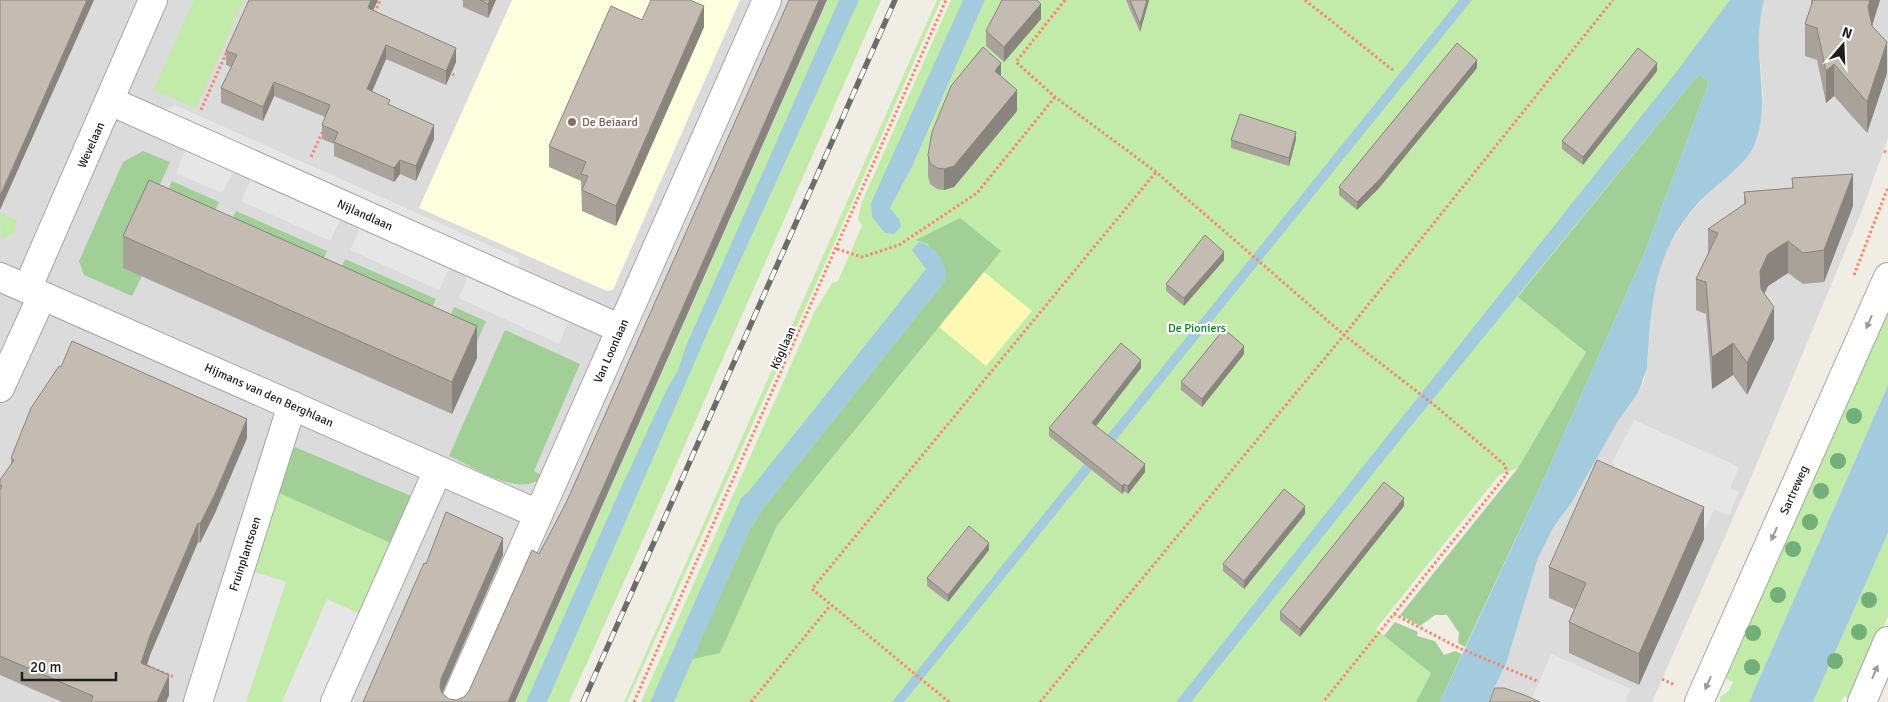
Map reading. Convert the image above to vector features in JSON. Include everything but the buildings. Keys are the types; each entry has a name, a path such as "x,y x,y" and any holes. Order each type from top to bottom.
{"street":[{"name":"Wevelaan","path":"0,388 34,292 110,101 153,0"},
{"name":"Van Loonlaan","path":"455,702 767,0"},
{"name":"Nijlandlaan","path":"110,101 621,329"},
{"name":"Hijmans van den Berghlaan","path":"0,277 538,514"},
{"name":"Sartreweg","path":"1699,702 1888,277"},
{"name":"Fruinplantsoen","path":"200,695 292,405"},
{"path":"335,702 438,470"},
{"path":"1862,702 1888,641"}],"path":[{"path":"372,18 380,0"},
{"name":"Kögllaan","path":"634,702 837,249 946,0"},
{"path":"1065,0 1016,62 1055,97 1156,172 1344,335 1433,404 1505,464 1507,474 1323,702"},
{"path":"1305,0 1394,71"},
{"path":"1040,702 1344,335 1613,0"},
{"path":"189,136 229,45"},
{"path":"445,71 454,75"},
{"path":"837,249 862,257 899,245 977,193 1055,97"},
{"path":"299,186 326,124"},
{"path":"949,702 830,606 812,589 1156,172"},
{"path":"751,702 830,606"},
{"path":"1394,614 1457,647 1539,682"},
{"path":"139,662 200,695"}],"shaded area":[{"path":"0,0 873,0 562,702 0,702"},
{"name":"De Beiaard","path":"512,0 740,0 613,290 607,291 419,208"},
{"path":"1764,0 1888,0 1888,138 1863,208 1753,473 1652,702 1488,702 1507,661 1538,558 1553,528 1572,502 1618,421 1638,393 1644,380 1647,367 1654,284 1662,257 1686,218 1701,201 1763,95 1759,21"},
{"path":"175,105 520,259 518,268 164,110"},
{"path":"185,151 233,172 222,193 176,173"},
{"path":"249,179 342,221 339,222 330,241 241,201 250,182"},
{"path":"358,228 451,269 448,271 439,290 350,250 359,231"},
{"path":"466,276 570,323 567,324 559,344 459,298 467,279"},
{"path":"1634,420 1739,468 1730,488 1739,492 1729,515 1714,509 1705,529 1606,485 1614,464 1612,463"},
{"path":"252,571 286,582 246,702 210,702"},
{"path":"327,599 360,614 320,702 282,702"},
{"path":"1551,654 1631,689 1625,702 1530,702"}],"green space":[{"path":"194,0 244,0 196,108 153,90"},
{"path":"828,0 839,0 686,346 678,370 666,391 620,490 526,702 516,702"},
{"path":"859,0 881,0 638,551 569,702 547,702 710,327"},
{"path":"937,0 941,0 833,246 627,702 624,702"},
{"name":"De Pioniers","path":"951,0 963,0 871,209 890,208 912,167 985,0 1733,0 1709,82 1586,352 1518,468 1499,475 1376,629 1431,673 1416,702 674,702 692,659 749,491 741,498 650,702 641,702 814,313 832,283 838,281 862,226 858,219 862,202"},
{"path":"1700,75 1709,82 1645,252 1547,472 1465,647 1458,643 1459,633 1447,615 1435,615 1420,626 1400,615 1518,468 1586,352 1518,297"},
{"path":"143,151 170,162 123,267 142,276 132,296 84,275 79,261 123,162"},
{"path":"172,181 219,202 209,224 162,203"},
{"path":"236,211 327,251 318,272 227,231"},
{"path":"0,213 18,221 13,234 1,238"},
{"path":"960,218 1001,251 777,525 720,653 692,659 750,529 765,506 945,281 928,244 916,240"},
{"path":"345,259 436,299 427,320 336,280"},
{"path":"1888,295 1888,385 1749,702 1720,702 1720,697 1728,692 1733,682 1721,676"},
{"path":"454,307 486,321 475,346 445,328"},
{"path":"505,330 580,364 534,471 543,476 534,482 522,484 497,479 449,456"},
{"path":"295,447 411,496 391,543 277,492 289,455"},
{"path":"277,492 391,543 360,614 327,599 282,702 246,702 286,582 252,571"},
{"path":"1888,533 1888,616 1851,699 1844,696 1841,702 1813,702"},
{"path":"1395,622 1418,632 1417,636 1435,641 1444,655 1455,651 1462,654 1440,702 1416,702 1431,673 1384,636"}],"sand":[{"path":"984,272 1032,311 986,366 939,327"}],"water":[{"path":"839,0 859,0 710,327 547,702 526,702 620,490 666,391 678,370 686,346"},
{"path":"963,0 985,0 912,167 890,208 899,219 901,226 894,234 885,233 872,217 871,203"},
{"path":"1459,0 1472,0 904,702 892,702"},
{"path":"1730,0 1764,0 1759,36 1762,108 1759,131 1755,143 1746,159 1700,201 1684,220 1672,240 1663,259 1657,279 1653,299 1647,368 1638,393 1618,421 1572,502 1553,528 1538,558 1507,661 1488,702 1440,702 1547,472 1645,252 1709,82 1700,75 1407,431 1191,702 1176,702 1674,75"},
{"path":"919,242 931,247 940,257 945,268 945,281 765,506 750,529 674,702 650,702 741,498 749,491 926,269 912,250"},
{"path":"1888,385 1888,533 1813,702 1749,702"}],"railway":[{"path":"583,702 895,0"}],"place":[{"name":"De Beiaard","path":"572,122"}]}
